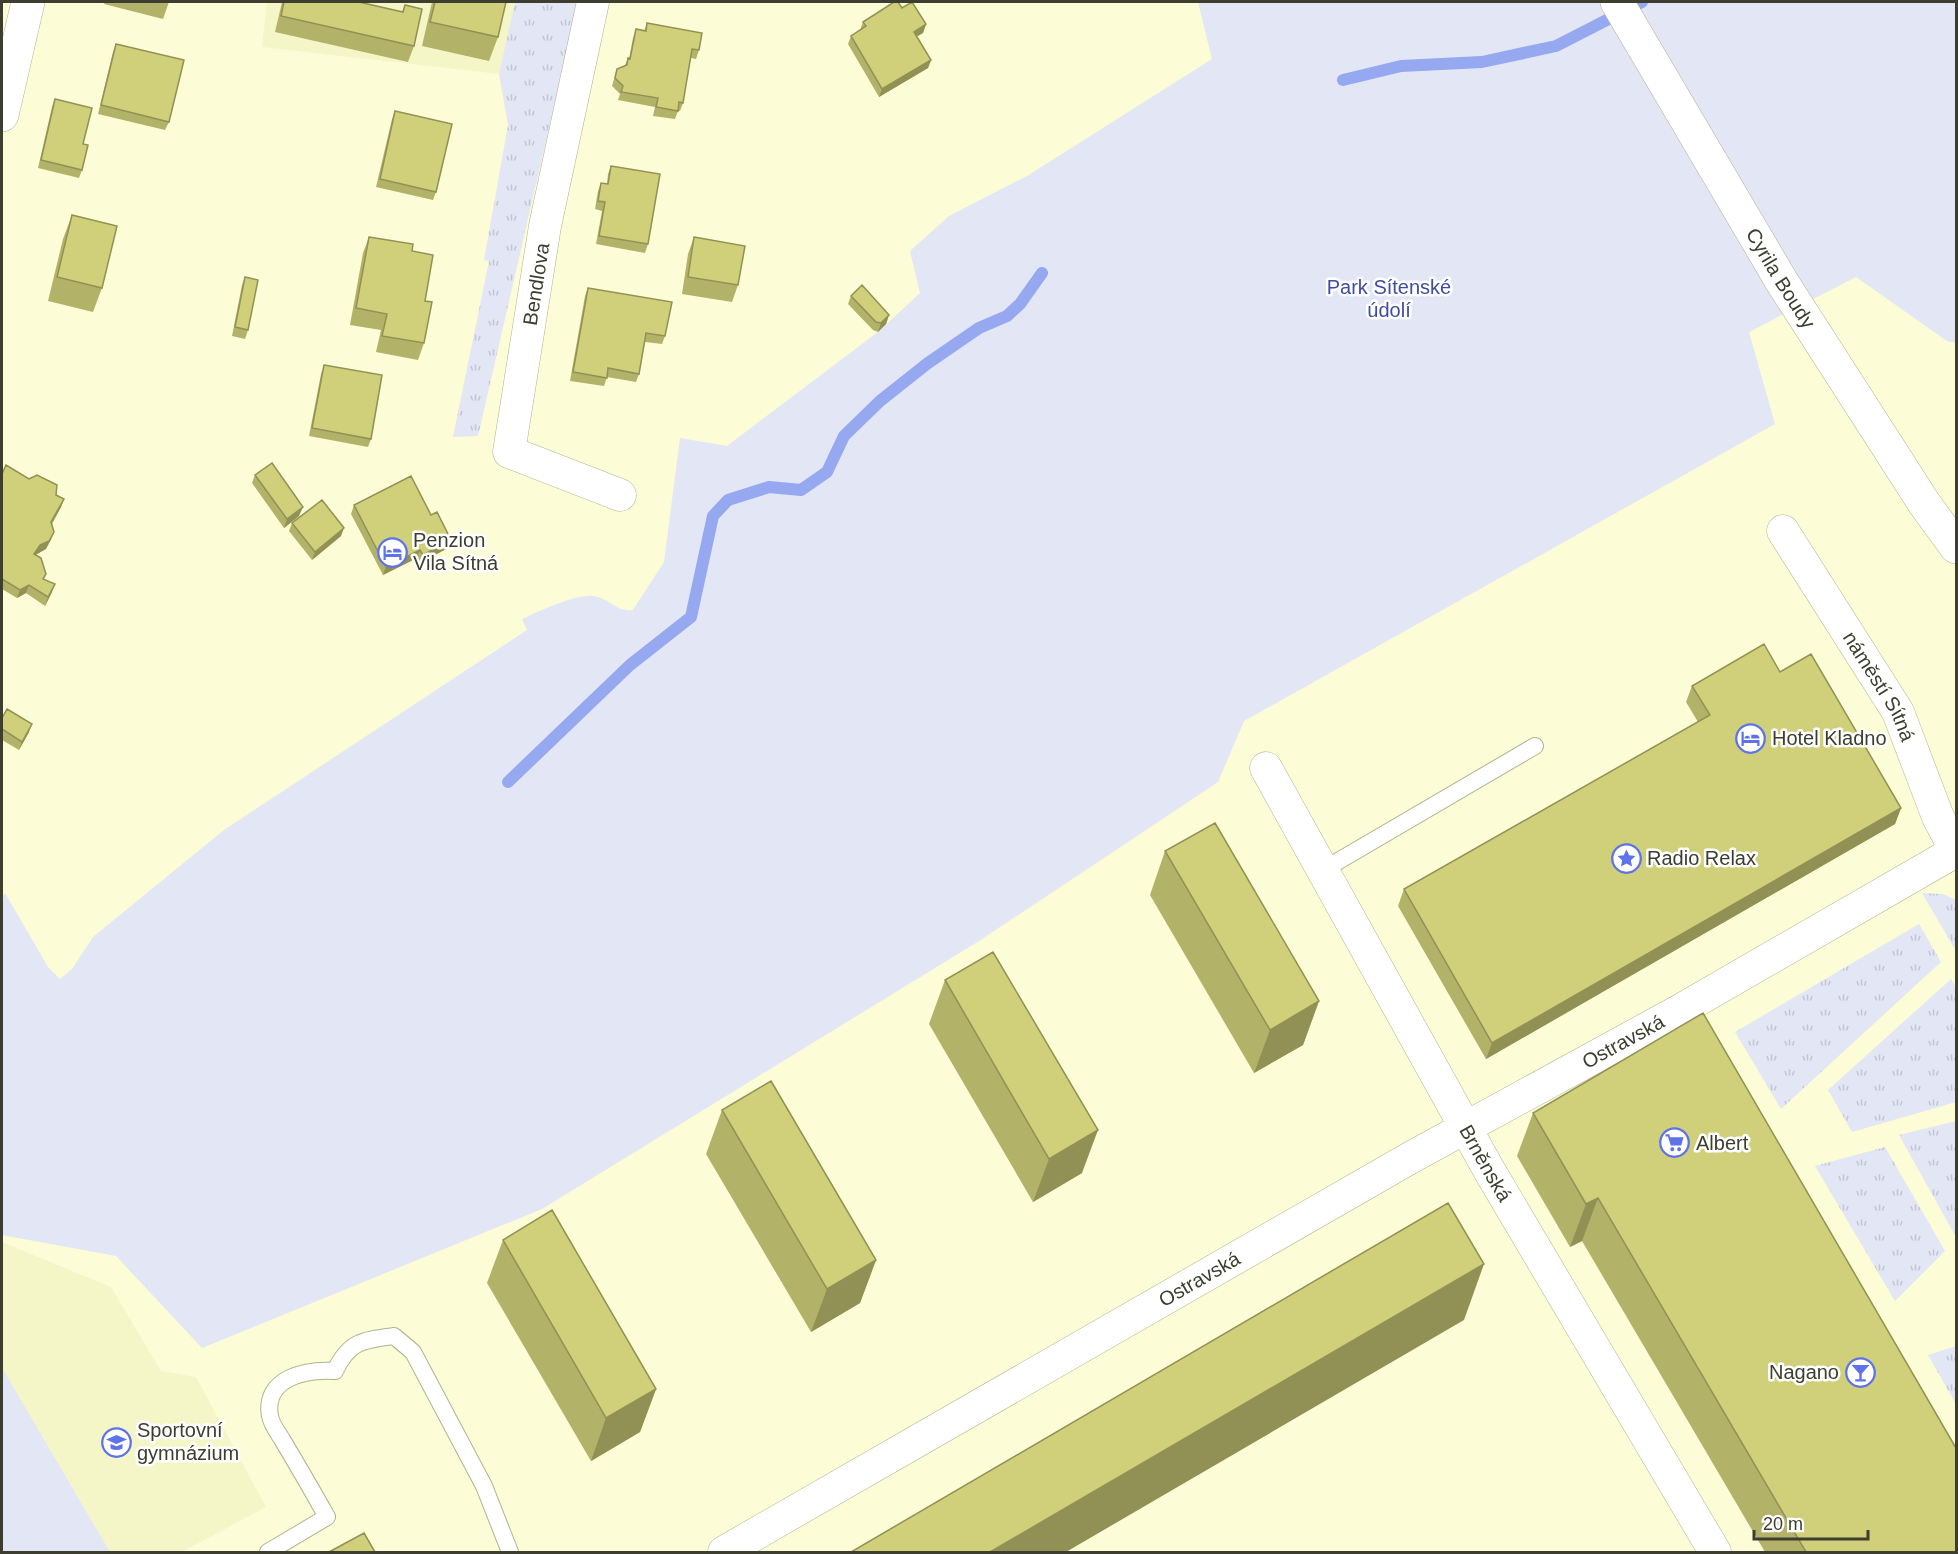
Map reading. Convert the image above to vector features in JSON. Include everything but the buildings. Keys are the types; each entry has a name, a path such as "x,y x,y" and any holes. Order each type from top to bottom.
{"street":[{"path":"2,115 10,37 28,2"},
{"name":"Bendlova","path":"593,2 545,226 509,452 620,495"},
{"name":"Cyrila Boudy","path":"1617,2 1782,282 1924,504 1956,547"},
{"name":"náměstí Sítná","path":"1677,1012 1956,851 1938,817 1898,712 1783,531"},
{"name":"Brněnská","path":"1266,768 1466,1126 1715,1552"},
{"name":"Ostravská","path":"724,1552 1466,1126 1677,1012"}],"lane":[{"path":"1323,870 1535,746"},
{"path":"268,1552 327,1517 270,1417 271,1394 281,1383 297,1374 316,1370 334,1371 342,1355 361,1340 394,1336 413,1352 484,1486 510,1552"}],"shaded area":[{"path":"267,2 516,2 499,74 262,47"},
{"name":"Sportovní gymnázium","path":"2,1242 111,1287 161,1371 196,1377 266,1507 182,1552 2,1552"}],"green space":[{"path":"515,2 578,2 478,436 453,437 489,261 484,260 508,125 499,74"},
{"name":"Park Sítenské údolí","path":"1198,2 1956,2 1956,343 1947,341 1856,277 1749,332 1775,424 1244,721 1218,782 979,941 542,1209 202,1348 116,1256 2,1235 2,897 5,893 48,967 60,979 72,969 93,937 224,830 527,630 522,619 557,604 587,596 599,597 623,609 633,610 664,562 680,438 727,446 878,332 920,293 910,251 949,216 1027,176 1212,59"},
{"path":"1922,893 1943,894 1956,900 1956,951"},
{"path":"1919,924 1941,962 1781,1109 1735,1032"},
{"path":"1951,979 1956,988 1956,1102 1852,1132 1828,1090"},
{"path":"1956,1121 1956,1237 1899,1135"},
{"path":"1885,1147 1945,1251 1895,1301 1815,1166"},
{"path":"1956,1346 1956,1404 1928,1355"},
{"path":"2,1368 110,1552 2,1552"}],"waterway":[{"path":"1343,80 1401,66 1482,62 1556,46 1642,2"},
{"path":"508,782 630,665 691,617 713,516 728,500 769,487 801,490 827,472 844,436 880,401 928,363 979,328 1007,316 1020,304 1042,273"}],"place":[{"name":"Penzion Vila Sítná","path":"392,552"},
{"name":"Hotel Kladno","path":"1751,738"},
{"name":"Radio Relax","path":"1626,858"},
{"name":"Albert","path":"1675,1143"},
{"name":"Nagano","path":"1860,1372"},
{"name":"Sportovní gymnázium","path":"116,1442"}]}
